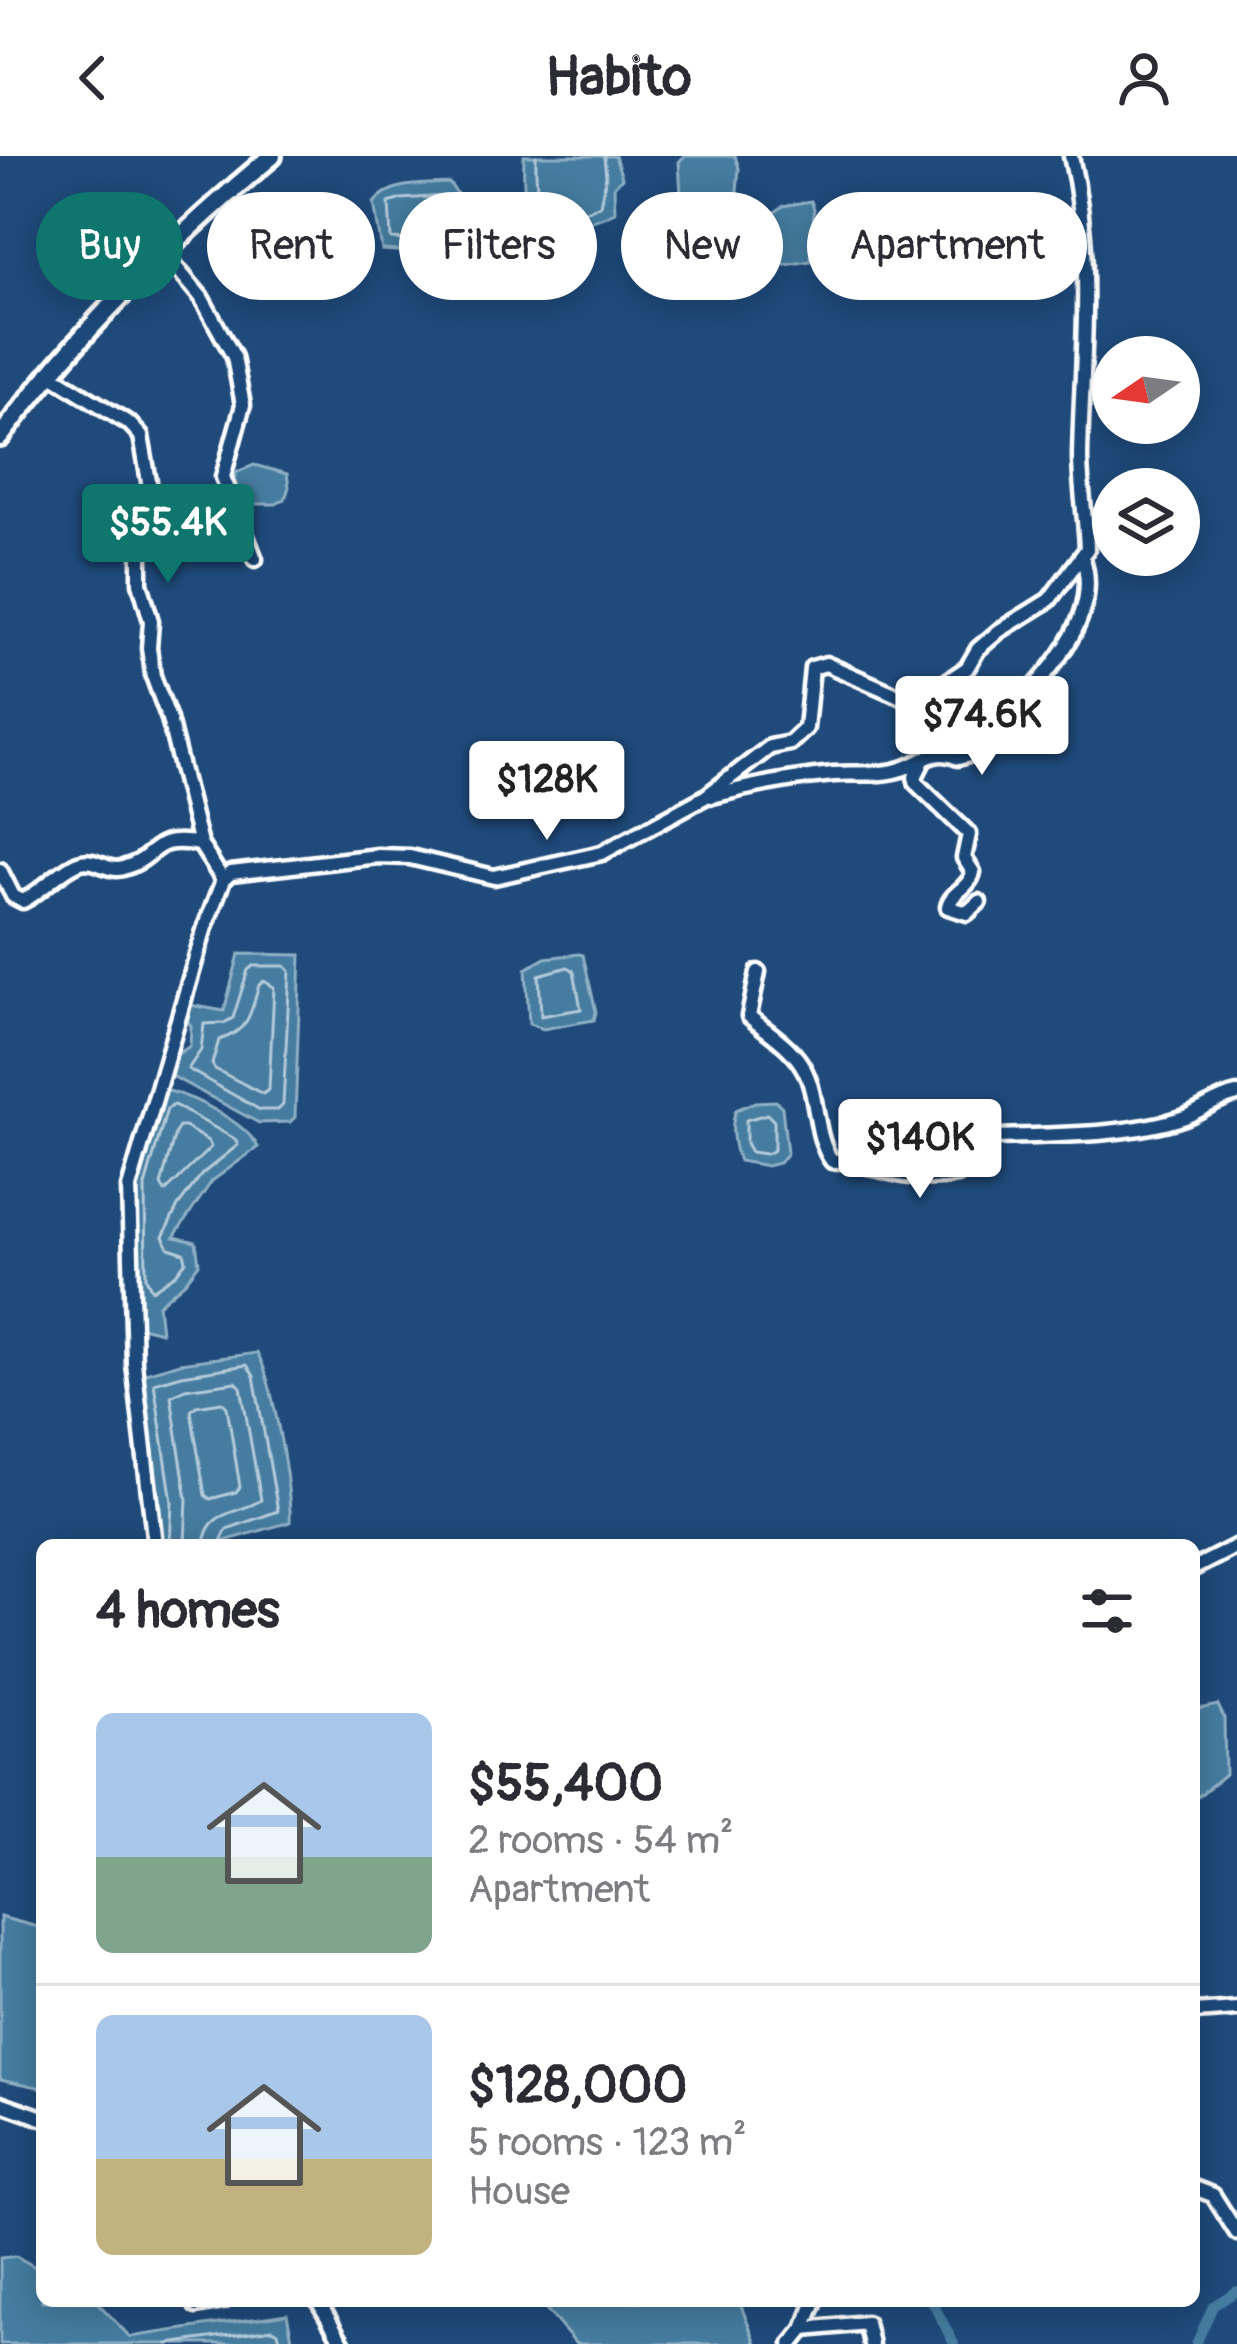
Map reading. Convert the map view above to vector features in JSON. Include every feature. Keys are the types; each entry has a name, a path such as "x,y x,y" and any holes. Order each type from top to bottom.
{"highway":[{"path":"183,236 272,156"},
{"path":"0,437 48,373 120,300"}],"street":[{"path":"154,1539 134,1363 129,1188 223,880 231,873 378,856 410,857 494,877 602,853 705,797 770,747 790,743 806,728 812,668 826,664 906,699 942,685 967,668 999,631 1049,600 1087,550 1080,457 1087,310 1082,203 1072,156"},
{"path":"183,275 202,297 234,357 243,405 223,477 255,559"},
{"path":"48,373 130,424 141,436 151,493 140,545 140,583 151,621 148,648 153,676 169,719 200,844 223,880"},
{"path":"705,797 826,775 885,773 922,762 932,754 946,752 958,758 983,751 998,724 1041,680 1077,628 1087,568 1082,556"},
{"path":"922,762 917,784 969,834 964,857 972,878 948,907 967,913 979,902"},
{"path":"0,870 13,896 23,901 74,864 95,862 115,870 127,868 166,841 200,844"},
{"path":"758,973 749,1016 794,1053 804,1069 819,1114 824,1150 832,1161 848,1159 897,1174 958,1175 980,1144 994,1137 1141,1127 1190,1116 1204,1105 1237,1094"},
{"path":"1200,1565 1237,1546"},
{"path":"1200,2012 1237,2009"},
{"path":"0,2104 36,2116"},
{"path":"1200,2190 1213,2195 1237,2233"},
{"path":"321,2307 343,2344"},
{"path":"792,2344 812,2307"},
{"path":"803,2329 866,2323 872,2344"}],"water":[{"path":"524,156 615,156 622,178 614,186 615,212 597,220 597,192 526,192"},
{"path":"684,156 735,156 737,192 681,192 679,162"},
{"path":"449,183 456,192 399,192 399,251 382,250 375,202 408,185"},
{"path":"807,202 807,262 783,262 783,206"},
{"path":"254,465 287,474 285,499 276,504 238,504 234,479 237,472"},
{"path":"239,954 301,955 295,1117 290,1122 259,1123 168,1074 175,1056 190,1046 190,1005 224,1011"},
{"path":"579,954 596,1012 594,1020 543,1029 529,1024 526,969 545,958"},
{"path":"169,1091 219,1112 258,1147 212,1181 174,1237 196,1242 199,1264 158,1305 161,1332 137,1326 133,1184 160,1093"},
{"path":"776,1101 782,1107 787,1153 779,1163 739,1161 734,1116 736,1110 755,1102"},
{"path":"257,1353 280,1435 290,1522 232,1539 158,1539 160,1503 142,1374 180,1363"},
{"path":"1218,1705 1224,1718 1225,1774 1200,1795 1200,1709"},
{"path":"0,1917 36,1926 36,2087 0,2079"},
{"path":"16,2256 36,2268 36,2307 102,2307 130,2337 287,2314 293,2344 0,2344 0,2258"},
{"path":"544,2307 741,2307 756,2344 576,2344"}],"waterway":[{"path":"1196,2344 1213,2306 1237,2291"},
{"path":"935,2307 954,2344"}]}
